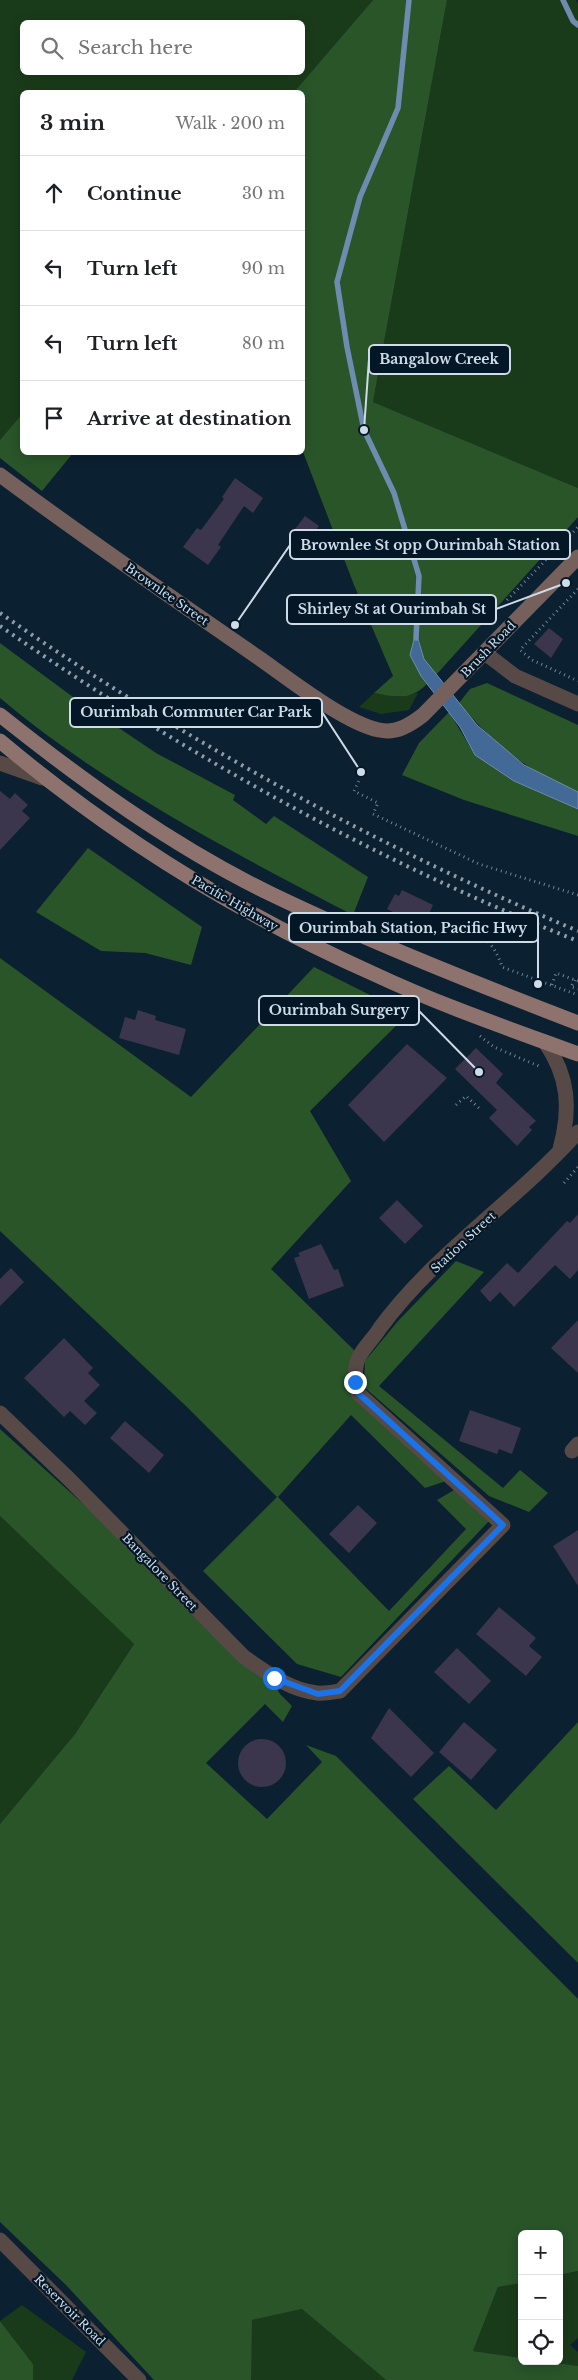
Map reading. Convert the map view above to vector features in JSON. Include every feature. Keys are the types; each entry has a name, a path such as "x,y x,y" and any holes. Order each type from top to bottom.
{"main road":[{"name":"Pacific Highway","path":"0,715 46,752 125,807 270,893 437,969 578,1023"},
{"name":"Pacific Highway","path":"0,741 46,779 164,862 297,938 375,975 578,1054"}],"street":[{"name":"Brownlee Street","path":"0,475 98,547 308,692 360,724 376,730 392,731"},
{"name":"Brush Road","path":"392,731 413,723 434,705 578,557"},
{"path":"485,653 515,676 578,704"},
{"path":"0,763 46,779"},
{"path":"546,1042 563,1073 568,1098 566,1130 560,1150"},
{"name":"Station Street","path":"340,1691 503,1525 358,1393 355,1382 358,1360 401,1303 441,1262 578,1132"},
{"name":"Bangalore Street","path":"0,1413 69,1479 244,1657 274,1678 293,1686 318,1694 340,1691"},
{"name":"Reservoir Road","path":"0,2240 139,2380"}],"path":[{"path":"507,600 578,528"},
{"path":"578,589 520,650 532,660 578,681"},
{"path":"363,772 354,791 378,803 373,814 479,864 578,895"},
{"path":"458,916 489,941 498,954 502,967 578,995"},
{"path":"552,985 556,973 577,980 571,987 578,990"},
{"path":"456,1105 466,1096 481,1110"},
{"path":"564,1183 578,1167"}],"green space":[{"path":"0,0 373,0 296,90 20,90 20,416 0,440"},
{"path":"373,0 447,0 373,402 578,488 578,517 436,675 424,659 417,633 421,676 427,684 409,695 389,696 374,693 393,676 354,585 304,455 305,90 296,90"},
{"path":"447,0 576,0 578,4 578,488 373,402"},
{"path":"20,416 20,455 71,455 42,491 0,458 0,440"},
{"path":"0,643 73,697 156,753 235,795 233,800 266,824 274,816 368,877 353,915 261,867 170,816 126,789 41,730 0,698"},
{"path":"487,683 578,725 578,792 544,776 513,755 484,731 459,703 470,689"},
{"path":"374,693 398,697 418,693 409,710 381,714 359,707"},
{"path":"449,712 475,755 514,781 578,809 578,836 464,800 402,775 419,743"},
{"path":"88,848 202,927 191,965 145,953 101,951 36,912"},
{"path":"0,958 191,1097 314,967 408,1014 310,1111 351,1181 271,1269 355,1351 348,1382 355,1397 446,1481 425,1488 351,1415 278,1497 389,1611 466,1529 437,1500 454,1490 490,1520 341,1677 297,1664 203,1571 277,1497 187,1407 0,1231"},
{"path":"456,1261 484,1272 379,1386 503,1488 520,1470 548,1493 529,1512 489,1496 364,1387 365,1361 398,1321"},
{"path":"0,1429 263,1666 280,1694 292,1706 283,1722 265,1704 206,1763 267,1819 322,1762 306,1745 336,1756 578,1999 578,2271 563,2274 563,2230 518,2230 518,2284 498,2287 473,2351 518,2357 518,2365 563,2364 578,2366 578,2380 386,2380 302,2309 252,2320 251,2380 154,2380 66,2285 0,2222 0,1824 75,1734 134,1644 0,1516"},
{"path":"0,1516 134,1644 75,1734 0,1824"},
{"path":"578,1722 578,1963 413,1799 449,1766 496,1810"},
{"path":"578,2271 578,2338 570,2345 578,2352 578,2366 563,2364 563,2274"},
{"path":"518,2284 518,2357 473,2351 498,2287"},
{"path":"22,2305 86,2352 72,2380 33,2380 33,2364 0,2321"},
{"path":"302,2309 386,2380 251,2380 251,2320"},
{"path":"0,2321 33,2364 33,2380 0,2380"}],"water":[{"path":"416,632 424,659 477,725 524,765 578,792 578,809 514,781 475,755 460,727 421,676 410,655"}],"building":[{"path":"235,478 263,498 253,513 244,506 218,545 221,547 208,565 183,547 197,528 201,530 224,499 222,497"},
{"path":"305,516 319,526 305,544 292,533"},
{"path":"549,628 563,639 551,658 534,644"},
{"path":"0,791 10,799 15,793 28,805 22,811 30,818 0,850"},
{"path":"402,890 433,905 423,927 387,909 395,894 399,896"},
{"path":"138,1010 156,1016 155,1020 186,1029 179,1055 119,1038 125,1017 135,1020"},
{"path":"407,1044 447,1078 384,1142 348,1105"},
{"path":"476,1048 503,1074 496,1083 536,1121 529,1127 532,1130 517,1146 489,1118 497,1110 455,1069"},
{"path":"397,1200 423,1226 405,1244 379,1218"},
{"path":"578,1214 578,1270 570,1279 555,1265 514,1307 500,1292 490,1302 480,1291 507,1263 518,1273 567,1221 570,1223"},
{"path":"321,1244 334,1270 338,1269 344,1286 309,1299 294,1258 300,1256 298,1253"},
{"path":"11,1268 24,1282 0,1306 0,1279"},
{"path":"578,1320 578,1373 551,1348"},
{"path":"64,1338 93,1368 88,1373 100,1385 84,1401 97,1413 85,1425 70,1411 64,1417 24,1378"},
{"path":"470,1410 521,1428 512,1454 499,1449 497,1454 459,1441"},
{"path":"125,1421 164,1455 149,1473 110,1438"},
{"path":"358,1505 377,1523 349,1553 329,1534"},
{"path":"578,1530 578,1586 553,1546"},
{"path":"499,1607 536,1638 529,1646 542,1657 526,1676 476,1634"},
{"path":"457,1648 491,1681 469,1704 434,1672"},
{"path":"389,1708 434,1753 411,1777 371,1738"},
{"path":"464,1722 497,1750 471,1780 439,1752"},
{"path":"257,1739 267,1739 279,1746 286,1758 286,1768 279,1780 267,1787 257,1787 249,1783 242,1776 238,1768 238,1758 242,1750 249,1743"}],"waterway":[{"path":"409,0 398,108 360,197 337,282 347,347 364,430 394,493 419,576 416,638"},
{"path":"563,0 573,21 578,25"}],"railway":[{"path":"0,613 138,704 281,787 427,863 578,931"},
{"path":"0,626 138,717 208,760 280,800 427,876 502,910 578,941"}],"place":[{"name":"Bangalow Creek","path":"364,430"},
{"name":"Shirley St at Ourimbah St","path":"566,583"},
{"name":"Brownlee St opp Ourimbah Station","path":"235,625"},
{"name":"Ourimbah Commuter Car Park","path":"361,772"},
{"name":"Ourimbah Station, Pacific Hwy","path":"538,984"},
{"name":"Ourimbah Surgery","path":"479,1072"}],"route":[{"path":"274,1678 318,1694 340,1691 503,1525 358,1393 355,1382"}]}
